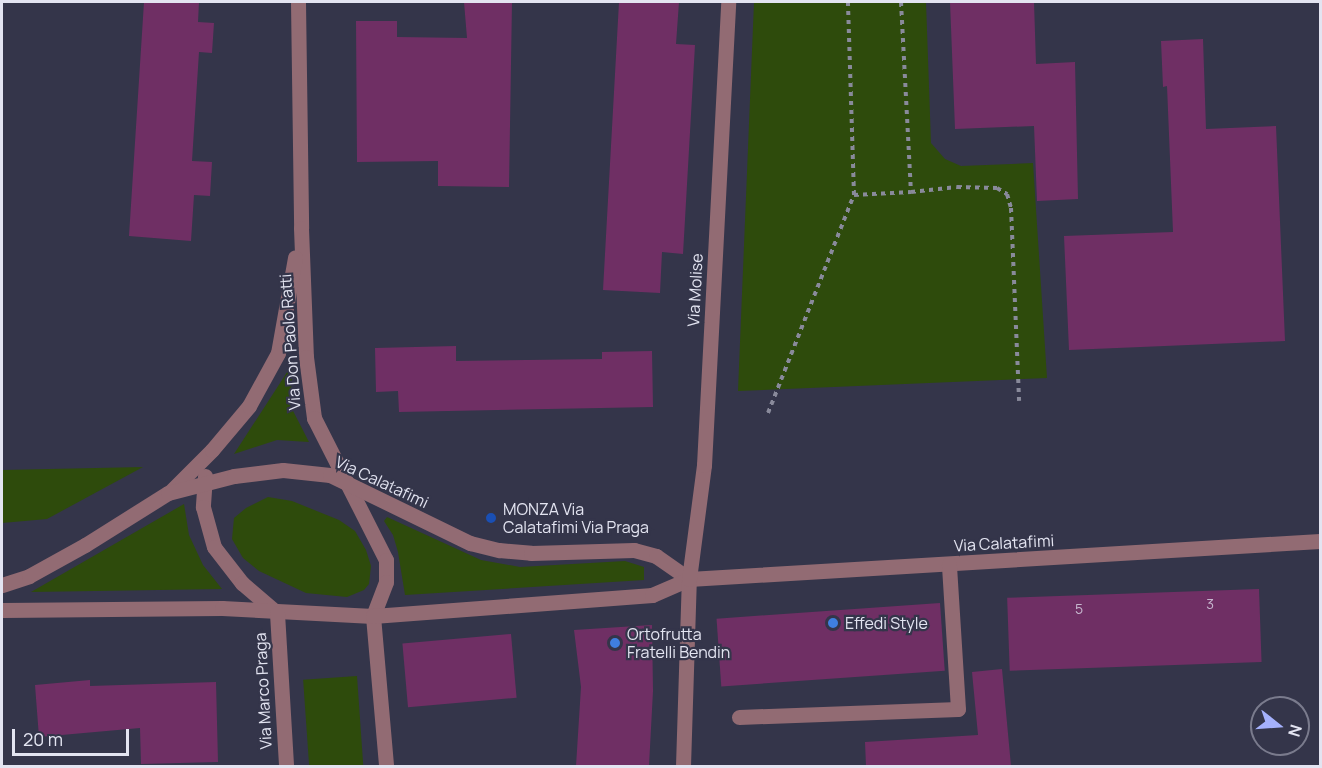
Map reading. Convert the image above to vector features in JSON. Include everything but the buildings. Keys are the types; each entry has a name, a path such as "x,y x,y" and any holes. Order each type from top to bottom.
{"street":[{"name":"Via Don Paolo Ratti","path":"298,2 301,228 306,357 314,418 346,482"},
{"name":"Via Molise","path":"683,766 689,579 704,465 728,2"},
{"name":"Via Don Paolo Ratti","path":"168,493 212,450 249,406 278,353 301,228"},
{"path":"212,450 202,483 202,507 214,547 242,583 277,613"},
{"name":"Via Calatafimi","path":"2,585 29,576 85,545 168,493 234,476 283,470 315,472 346,482 470,543 531,554 634,550 656,556 689,579"},
{"path":"346,482 386,560 386,582 373,616 386,766"},
{"name":"Via Calatafimi","path":"2,610 222,608 277,613 373,616 652,595 689,579 1320,541"},
{"path":"739,717 958,709 949,564"},
{"name":"Via Marco Praga","path":"277,613 286,766"}],"path":[{"path":"768,413 854,195 848,2"},
{"path":"901,2 912,192"},
{"path":"854,195 957,187 997,188 1007,194 1011,208 1018,401"}],"green space":[{"path":"754,2 926,2 931,143 945,159 961,166 1033,163 1047,378 738,391"},
{"path":"293,363 290,405 309,442 277,440 234,454"},
{"path":"143,467 47,519 2,523 2,470"},
{"path":"268,497 292,501 339,520 355,531 366,550 371,566 369,584 364,590 347,597 306,593 259,571 243,558 232,539 234,518 246,508"},
{"path":"184,504 189,535 203,565 222,589 31,592"},
{"path":"387,517 481,560 520,567 625,561 644,567 644,580 405,595 398,552 393,535 384,521"},
{"path":"357,676 363,766 309,766 303,680"}],"place":[{"name":"MONZA Via Calatafimi Via Praga","path":"491,518"},
{"name":"Effedi Style","path":"833,623"},
{"name":"Ortofrutta Fratelli Bendin","path":"615,643"}]}
